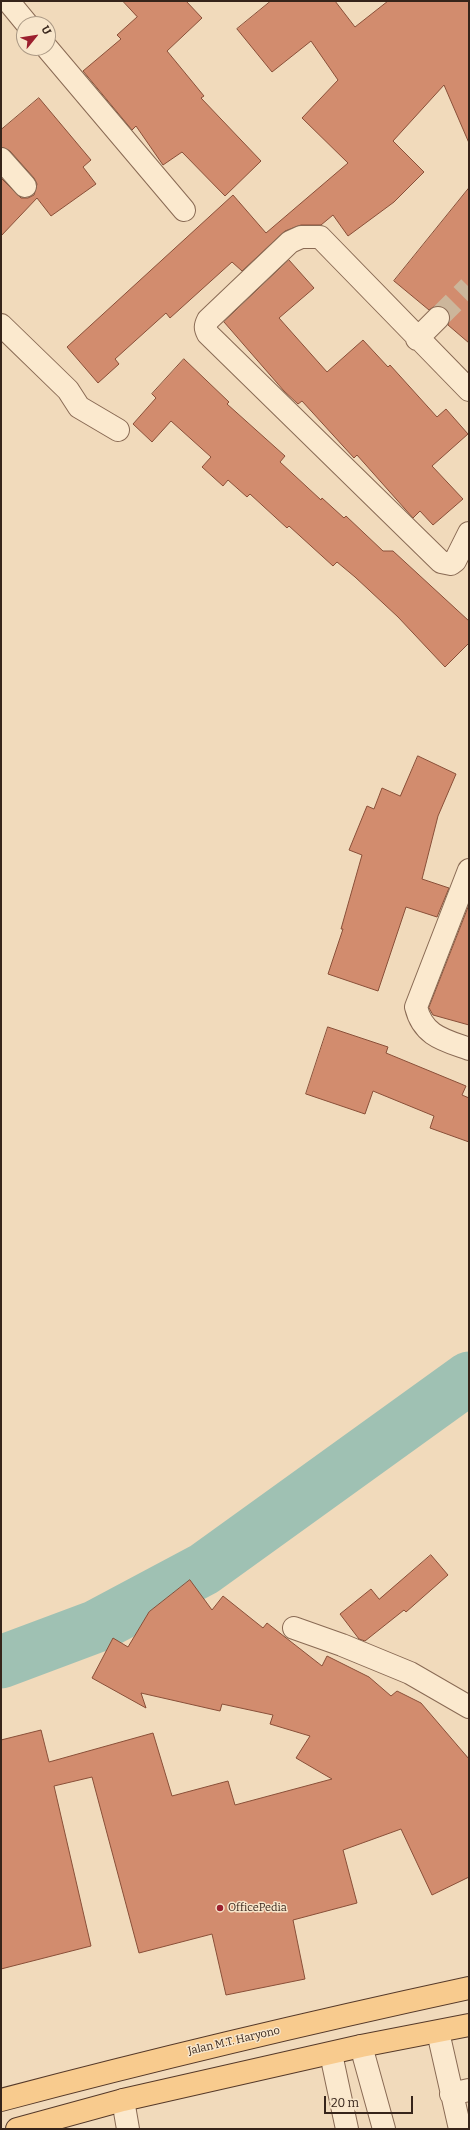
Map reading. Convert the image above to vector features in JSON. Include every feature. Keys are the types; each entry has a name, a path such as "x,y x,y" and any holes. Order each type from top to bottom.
{"main road":[{"name":"Jalan M.T. Haryono","path":"1,2100 137,2064 299,2025 469,1988"},
{"path":"17,2129 123,2100 332,2054 361,2046 469,2025"}],"street":[{"path":"8,1 20,16"},
{"path":"54,56 184,210"},
{"path":"1,159 24,186"},
{"path":"469,390 320,237 301,237 290,242 208,320 205,329 208,334 441,562 451,564 455,561 469,533"},
{"path":"418,339 438,318"},
{"path":"1,325 68,390 79,406 118,430"},
{"path":"469,870 416,1007 418,1016 436,1037 469,1049"},
{"path":"294,1628 342,1645 410,1673 469,1707"},
{"path":"438,2032 460,2092 460,2129"},
{"path":"361,2046 384,2129"},
{"path":"332,2054 347,2129"},
{"path":"123,2100 128,2129"}],"building":[{"path":"123,1 186,1 202,18 167,51 204,96 201,98 261,161 225,196 182,152 163,165 136,126 132,130 83,71 121,39 117,35 137,17"},
{"path":"271,1 335,1 355,27 388,1 469,1 469,143 444,85 393,141 424,172 394,202 348,236 333,215 321,225 301,225 285,231 242,271 232,262 170,318 166,313 115,359 119,364 98,383 67,347 233,195 266,233 348,163 302,118 338,80 311,41 272,72 237,29"},
{"path":"39,98 91,160 83,167 96,184 51,216 37,198 1,236 1,178 21,198 28,198 34,195 37,184 34,178 10,151 1,147 1,130"},
{"path":"469,188 469,343 448,325 450,315 447,309 435,306 429,310 394,281"},
{"path":"289,260 314,288 279,318 327,372 363,340 388,367 390,365 437,417 446,409 468,434 432,466 463,499 433,525 420,511 413,518 357,455 354,458 302,401 298,404 284,391 224,322"},
{"path":"184,359 229,402 227,404 285,456 280,462 321,500 322,498 344,518 346,516 383,551 393,551 469,621 469,643 445,667 398,617 337,562 333,566 289,526 287,528 250,494 247,497 228,480 223,486 202,467 211,457 171,421 152,442 133,424 156,398 152,394"},
{"path":"418,756 456,774 438,816 422,879 449,888 437,917 406,907 378,991 328,974 343,929 341,929 362,855 349,850 367,806 374,809 382,788 400,796"},
{"path":"469,905 469,1025 433,1015 429,1008"},
{"path":"328,1027 388,1047 386,1053 466,1086 462,1095 469,1098 469,1142 430,1128 434,1116 373,1091 365,1114 306,1094"},
{"path":"431,1555 448,1575 406,1612 404,1610 365,1641 359,1639 340,1614 371,1589 379,1599"},
{"path":"190,1580 212,1610 223,1596 263,1628 267,1623 322,1666 327,1656 369,1677 391,1696 397,1691 421,1703 469,1759 469,1877 432,1895 401,1829 343,1850 357,1903 293,1920 305,1979 226,1995 212,1934 139,1953 92,1777 54,1786 91,1946 1,1969 1,1740 41,1730 49,1762 153,1733 172,1796 228,1781 235,1805 332,1779 296,1758 310,1736 270,1724 273,1715 222,1704 220,1711 141,1693 146,1708 92,1678 113,1638 128,1647 149,1612"}],"waterway":[{"path":"1,1662 97,1626 204,1569 469,1378"}],"tunnel":[{"path":"438,318 469,287"}],"place":[{"name":"OfficePedia","path":"220,1908"}]}
